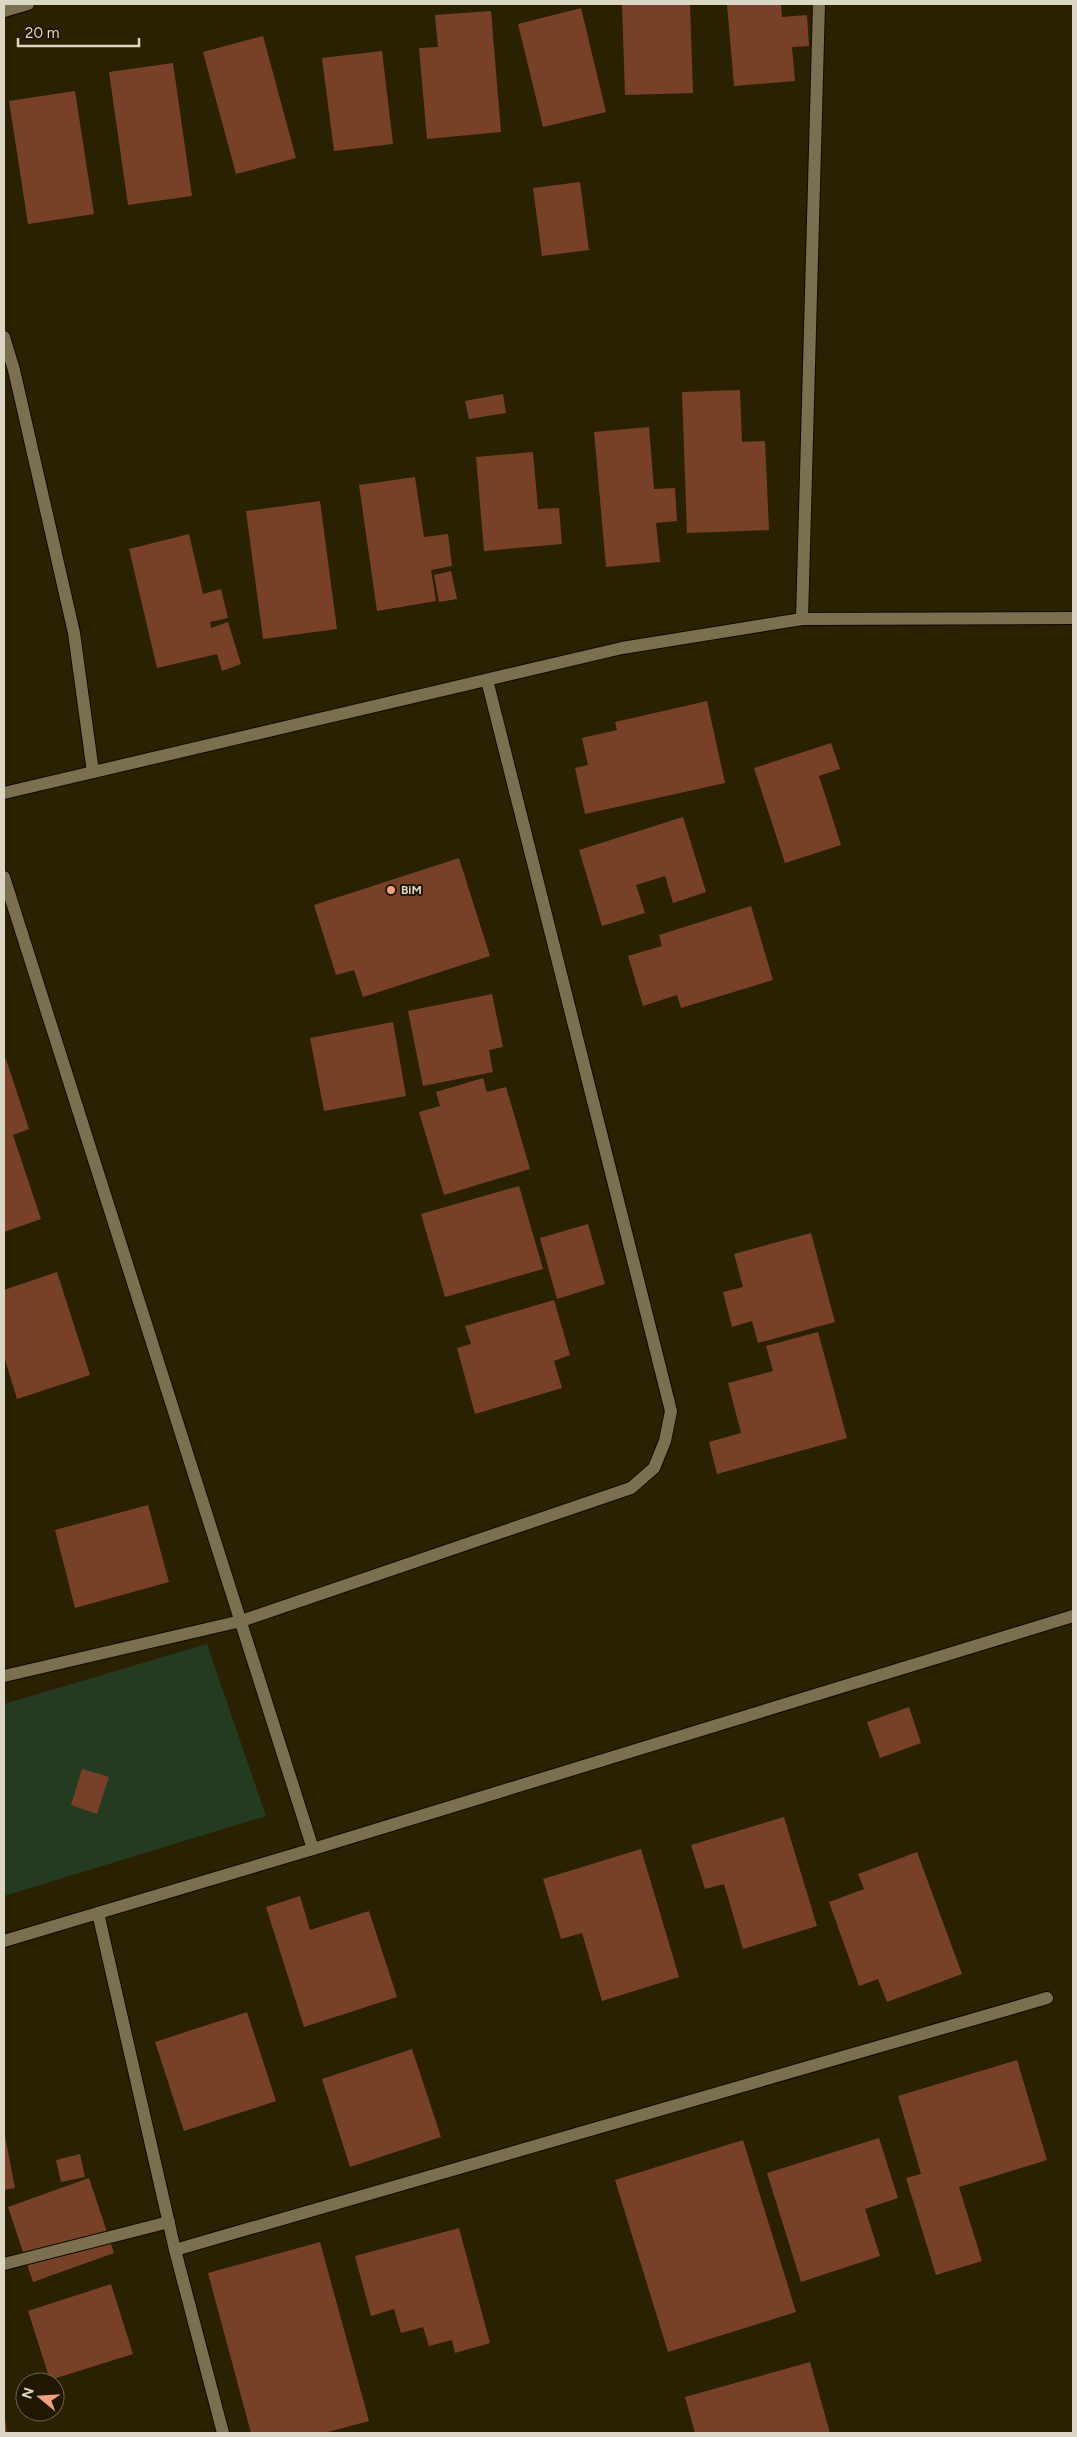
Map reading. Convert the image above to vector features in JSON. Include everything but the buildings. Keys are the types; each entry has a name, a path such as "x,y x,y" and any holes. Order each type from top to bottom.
{"street":[{"path":"4,11 28,4"},
{"path":"802,618 819,4"},
{"path":"4,337 14,370 74,634 93,772"},
{"path":"4,793 622,648 802,618 1073,618"},
{"path":"4,1676 240,1621 632,1488 654,1468 665,1441 671,1411 487,680"},
{"path":"4,877 314,1849"},
{"path":"4,1941 314,1849 1073,1616"},
{"path":"98,1913 175,2250 223,2433"},
{"path":"175,2250 1047,1998"},
{"path":"4,2264 169,2222"}],"green space":[{"path":"207,1644 266,1816 4,1896 4,1704"}],"place":[{"name":"BiM","path":"391,890"}]}
